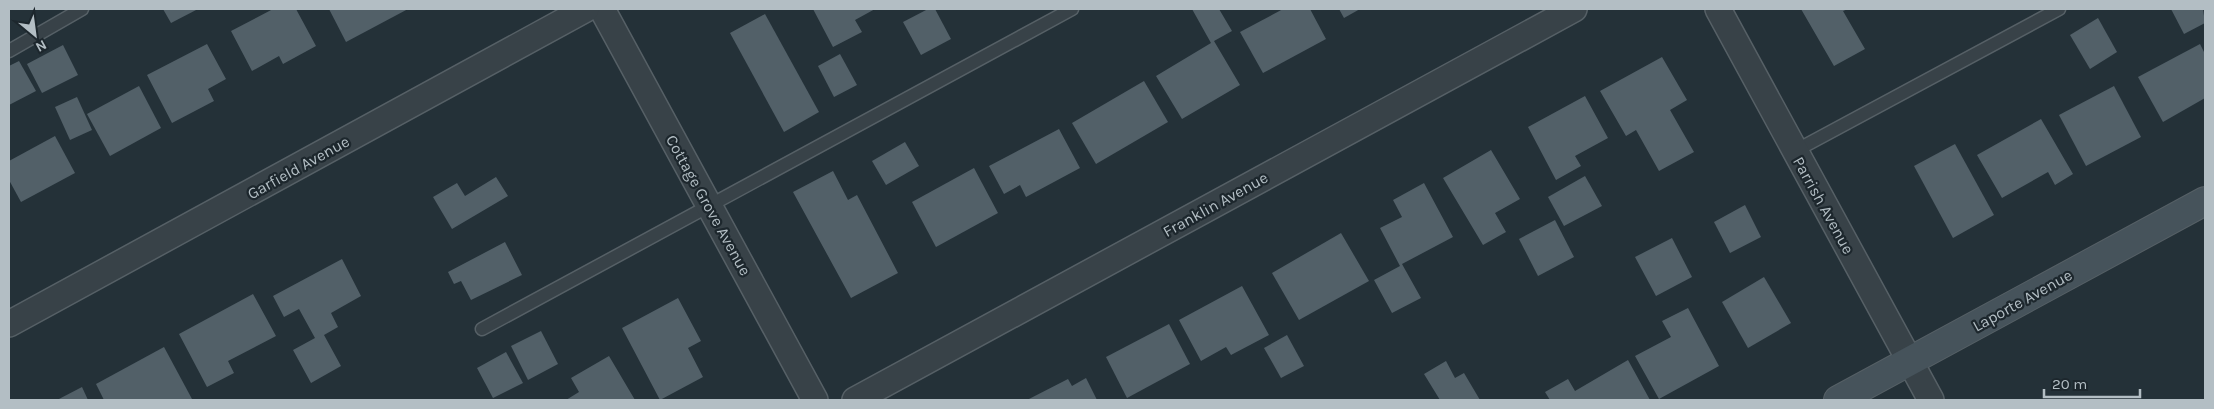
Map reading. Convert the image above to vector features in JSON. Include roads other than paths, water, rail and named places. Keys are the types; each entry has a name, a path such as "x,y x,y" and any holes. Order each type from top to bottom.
{"street":[{"name":"Garfield Avenue","path":"9,324 586,9"},
{"name":"Cottage Grove Avenue","path":"602,9 815,400"},
{"name":"Franklin Avenue","path":"856,400 1574,9"},
{"name":"Parrish Avenue","path":"1718,9 1931,400"},
{"name":"Laporte Avenue","path":"1838,400 2205,201"}],"lane":[{"path":"9,51 82,9"},
{"path":"482,329 1072,9"},
{"path":"1795,151 2059,9"}]}
